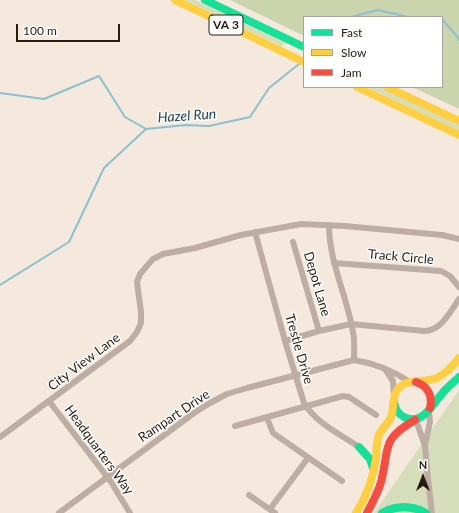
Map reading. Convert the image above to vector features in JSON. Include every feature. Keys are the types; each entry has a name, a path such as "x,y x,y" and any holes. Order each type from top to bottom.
{"main road":[{"name":"VA 3","path":"175,0 303,62"},
{"name":"VA 3","path":"205,0 303,47"},
{"path":"359,88 459,135"},
{"path":"389,88 459,121"},
{"path":"356,513 369,489 374,469 378,439 390,418 398,389 405,384 427,381 439,376 446,372 459,358"},
{"path":"367,513 381,481 390,437 398,429 424,417 443,391 459,377"},
{"path":"413,382 423,385 429,391 432,400 430,410"},
{"path":"394,399 396,409 400,414 405,418 415,420"},
{"path":"360,447 367,448 378,439"},
{"path":"360,447 370,459 374,469"},
{"path":"382,513 395,507 404,506 426,513"}],"street":[{"path":"255,232 301,224 329,225 442,235 459,240"},
{"path":"329,225 329,236 334,263 352,324 354,335 354,360"},
{"name":"City View Lane","path":"0,438 130,341 137,332 140,323 141,312 137,282 140,274 153,259 163,254 195,248 255,232"},
{"name":"Trestle Drive","path":"255,232 285,341 306,407 316,417 360,447"},
{"name":"Depot Lane","path":"293,242 319,331"},
{"name":"Track Circle","path":"334,263 441,271 450,276 459,287"},
{"path":"285,341 319,331 352,324 424,331 432,330 439,326 459,299"},
{"name":"Rampart Drive","path":"60,513 194,413 227,394 354,360 372,364 396,373 413,382"},
{"path":"385,369 393,381 394,399"},
{"path":"235,426 346,396 376,415"},
{"name":"Headquarters Way","path":"49,401 107,477 130,513"},
{"path":"425,446 430,422 430,410"},
{"path":"267,418 273,433 342,481"},
{"path":"415,420 425,446 432,513"},
{"path":"249,495 272,511 308,458"}],"green space":[{"path":"184,0 195,0 286,43 281,46"},
{"path":"230,0 459,0 459,109 414,88 443,88 443,16 303,16 303,36"},
{"path":"369,88 381,88 459,125 459,131"},
{"path":"459,390 459,513 374,513"}],"waterway":[{"name":"Hazel Run","path":"355,16 378,10 404,16"},
{"name":"Hazel Run","path":"443,20 459,40"},
{"name":"Hazel Run","path":"0,285 69,242 104,168 146,129 186,125 209,126 250,117 269,88 299,64"},
{"path":"0,93 44,99 99,76 125,117 146,129"}],"traffic: fast":[{"path":"205,0 303,47"},
{"path":"394,402 398,413 404,417 416,419 426,414 445,390 459,377"},
{"path":"359,447 370,459 373,468"},
{"path":"382,513 399,507 415,508 426,513"}],"traffic: slow":[{"path":"175,0 303,62"},
{"path":"359,88 459,135"},
{"path":"389,88 459,121"},
{"path":"356,513 369,487 375,466 378,438 380,432 391,417 394,396 397,390 400,386 409,382 438,378 448,371 459,358"}],"traffic: jam":[{"path":"416,382 424,386 429,392 431,399 430,408"},
{"path":"367,513 380,486 386,453 391,439 396,433 415,420"}]}
